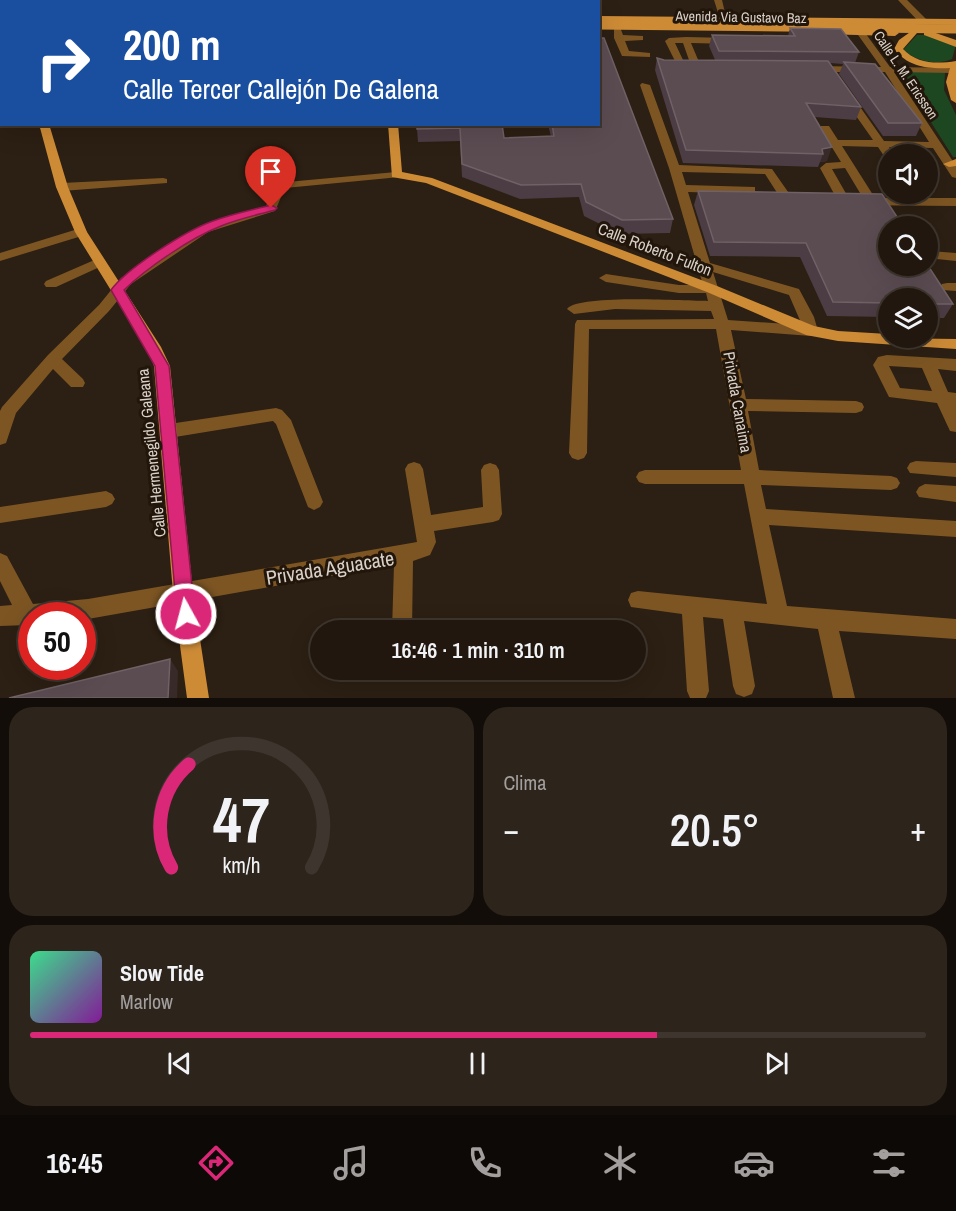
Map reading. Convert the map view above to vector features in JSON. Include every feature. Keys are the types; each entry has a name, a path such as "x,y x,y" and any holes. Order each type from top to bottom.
{"main road":[{"name":"Avenida Via Gustavo Baz","path":"600,24 724,19 956,22"},
{"name":"Avenida Via Gustavo Baz","path":"600,24 649,22 956,30"},
{"name":"Avenida Via Gustavo Baz","path":"600,24 956,30"},
{"name":"Avenida Via Gustavo Baz","path":"600,25 619,38 772,33 927,33 956,30"},
{"path":"913,33 899,45 898,49 906,57 926,64 955,67 950,84 956,100"},
{"path":"927,33 956,44"},
{"name":"Calle Hermenegildo Galeana","path":"45,126 62,187 81,232 162,366 183,593 198,698"},
{"path":"393,126 396,175"},
{"name":"Calle Roberto Fulton","path":"396,175 428,180 712,289 811,331 838,336 956,344"}],"street":[{"path":"718,0 724,19"},
{"path":"902,0 924,22"},
{"name":"Calle L. M. Ericsson","path":"852,21 888,70 936,144"},
{"path":"640,38 619,38 627,55 646,51"},
{"path":"686,40 744,41"},
{"path":"674,67 698,67"},
{"path":"805,69 835,79 888,70 955,67"},
{"path":"835,79 881,144"},
{"name":"Privada Canaima","path":"645,85 675,168 718,306 779,615"},
{"path":"825,128 871,201"},
{"path":"834,143 881,144"},
{"name":"Calle L. M. Ericsson","path":"938,146 952,163 956,175"},
{"path":"848,165 830,165 826,168 844,201 878,200"},
{"path":"675,168 768,171 787,199"},
{"path":"0,438 8,411 53,358 104,308 117,290 137,271 204,229 271,208 280,185 396,175"},
{"path":"62,187 163,181"},
{"path":"681,188 750,190"},
{"path":"938,200 956,202"},
{"path":"0,257 81,232"},
{"path":"938,256 956,257"},
{"path":"51,284 99,262"},
{"path":"578,453 582,324 722,324 811,331 807,317 794,292 704,265"},
{"path":"606,278 679,290 712,289"},
{"path":"574,309 615,304 718,306"},
{"path":"53,358 77,383"},
{"path":"949,399 895,393 882,365 883,361 887,360 956,365"},
{"path":"927,363 949,399 956,426"},
{"path":"739,405 856,406"},
{"path":"169,431 276,414 283,420 314,502"},
{"path":"916,468 956,470"},
{"path":"404,555 426,546 414,469"},
{"path":"424,524 493,514 490,470"},
{"path":"645,477 752,477 891,483"},
{"path":"925,492 956,494"},
{"path":"0,515 106,499"},
{"path":"758,516 956,529"},
{"name":"Privada Aguacate","path":"96,608 404,555 402,620"},
{"path":"0,562 21,602"},
{"path":"638,600 826,620 956,629"},
{"path":"692,605 698,691"},
{"path":"732,610 744,686"},
{"name":"Privada Aguacate","path":"0,616 18,615"},
{"path":"826,620 844,698"}],"green space":[{"path":"917,35 932,35 956,45 952,59 939,62 926,61 903,50"},
{"path":"899,72 945,72 944,90 956,115 956,157 953,157"}],"building":[{"path":"790,28 841,29 859,52 719,51 712,35 795,36"},
{"path":"600,38 604,38 673,219 622,220 586,202 581,184 521,185 462,164 460,128 417,129 417,126 502,126 504,138 554,136 552,126 600,126"},
{"path":"657,58 664,60 828,61 861,107 806,103 832,147 822,149 823,154 686,150"},
{"path":"844,62 875,64 922,123 888,123"},
{"path":"698,191 878,194 878,204 889,204 896,216 878,216 878,276 935,276 953,304 938,304 938,288 878,288 878,303 833,302 806,243 714,242"},
{"path":"170,659 168,698 9,698 83,680 96,680 96,677"}],"route":[{"path":"186,614 165,380 156,351 117,290 137,271 204,229 271,208"}]}
